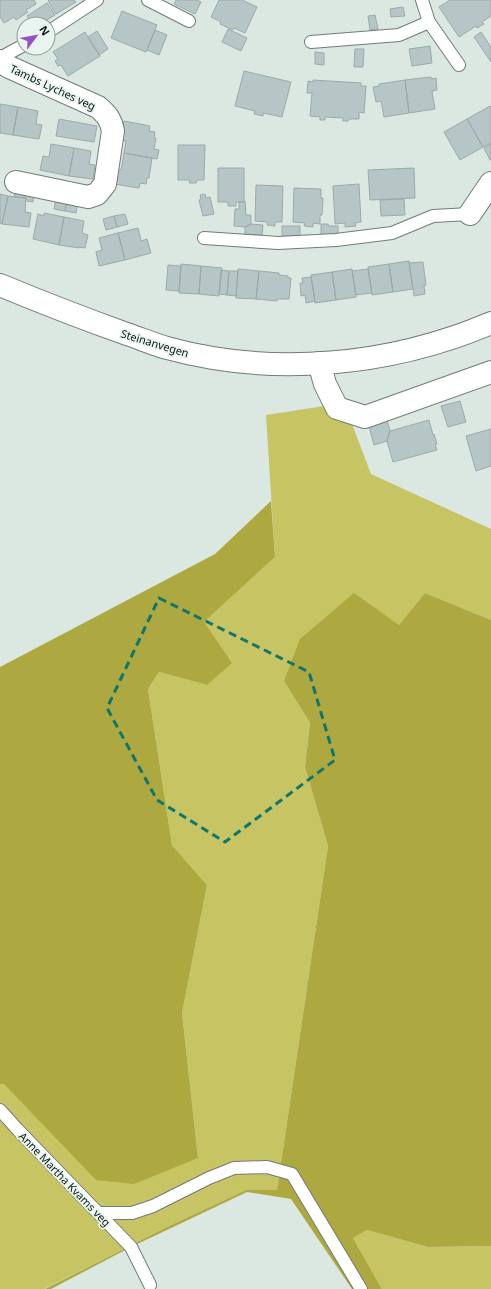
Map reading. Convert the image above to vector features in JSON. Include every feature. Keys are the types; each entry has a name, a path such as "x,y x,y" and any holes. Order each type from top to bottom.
{"street":[{"name":"Tambs Lyches veg","path":"0,61 9,68 98,107 106,114 111,122 113,131 105,184 97,194 88,197 16,182"},
{"path":"470,214 491,183"},
{"name":"Steinanvegen","path":"0,285 83,319 166,348 227,361 289,365 358,360 433,344 468,333 491,323"},
{"path":"319,363 325,384 337,408 365,417 491,372"}],"lane":[{"path":"56,27 97,0"},
{"path":"148,0 189,21"},
{"path":"422,0 429,22 459,65"},
{"path":"311,42 399,35 429,22"},
{"name":"Tambs Lyches veg","path":"0,58 16,49"},
{"path":"204,238 278,243 336,240 392,233 433,216 470,214"},
{"name":"Anne Martha Kvams veg","path":"0,1110 131,1247 150,1284"},
{"path":"99,1213 132,1214 154,1206 209,1178 234,1168 267,1167 286,1172 292,1174 361,1289"}],"highlighted area":[{"path":"159,598 309,672 335,760 225,842 157,800 107,708"}],"shaded area":[{"path":"344,403 371,474 491,529 491,620 425,593 399,625 284,681 310,723 305,767 328,846 277,1190 246,1190 163,1229 44,1289 0,1289 0,1084 4,1083 198,1158 182,1013 207,885 172,845 148,689 159,672 207,685 204,622 275,557 266,415"},
{"path":"271,501 275,557 204,622 232,663 207,685 159,672 148,689 172,845 207,885 182,1013 198,1158 134,1184 96,1180 4,1084 0,1084 0,667 215,554"},
{"path":"354,593 399,625 425,593 491,620 491,1246 428,1247 367,1230 353,1238 382,1289 352,1289 291,1199 247,1192 131,1247 51,1289 45,1289 163,1229 246,1190 277,1190 328,846 305,767 310,723 284,681 300,639"},
{"path":"367,1230 428,1247 491,1246 491,1289 382,1289 353,1238"}],"building":[{"path":"0,0 34,0 36,4 26,10 28,12 22,16 16,16 16,20 14,17 4,23 0,17"},
{"path":"74,0 76,2 56,14 48,1"},
{"path":"176,0 197,0 201,2 195,14 174,4"},
{"path":"219,0 242,0 257,7 245,33 234,28 233,30 220,24 221,22 211,17"},
{"path":"450,0 491,0 491,16 482,22 484,24 477,28 476,26 459,37 439,7"},
{"path":"47,3 55,15 53,16 27,16"},
{"path":"403,7 405,16 391,17 390,9"},
{"path":"122,11 157,25 146,52 111,38"},
{"path":"375,15 378,29 370,30 368,16"},
{"path":"228,29 247,38 241,51 222,42"},
{"path":"155,30 167,35 159,55 147,50"},
{"path":"97,31 108,49 99,55 88,37"},
{"path":"85,32 100,56 68,76 61,65 58,66 55,61 58,59 56,56 56,50"},
{"path":"481,32 491,47 491,62 474,37"},
{"path":"430,46 432,63 412,66 409,49"},
{"path":"355,49 364,49 363,67 354,67"},
{"path":"315,52 324,53 324,65 315,64"},
{"path":"244,71 291,82 282,117 263,113 263,116 254,114 255,111 235,106"},
{"path":"431,77 431,79 436,78 437,90 432,91 435,109 409,113 405,80"},
{"path":"313,80 361,83 361,86 366,86 364,113 359,112 359,119 349,119 348,121 343,121 343,118 325,117 325,120 320,120 320,117 310,116 312,93 307,93 308,81 313,82"},
{"path":"405,80 409,113 384,117 381,101 376,102 373,87 379,86 379,84"},
{"path":"0,104 18,107 13,135 0,133"},
{"path":"490,106 491,143 483,147 467,119"},
{"path":"18,107 38,111 36,124 42,125 39,139 13,135"},
{"path":"59,119 97,126 94,142 56,136"},
{"path":"467,119 483,147 460,160 444,132"},
{"path":"124,121 150,126 149,131 155,132 154,138 156,138 154,149 159,150 157,159 124,153 126,141 120,140"},
{"path":"51,144 74,148 69,176 40,170 43,156 49,157"},
{"path":"491,144 491,160 490,160 484,148"},
{"path":"178,145 205,145 204,180 197,180 196,183 189,183 190,180 178,180"},
{"path":"74,148 91,151 89,164 95,165 93,179 69,176"},
{"path":"124,153 152,158 149,178 147,178 146,184 140,183 139,188 114,184 116,169 121,170"},
{"path":"218,168 244,168 244,202 236,202 236,206 228,206 228,202 218,202"},
{"path":"414,168 415,198 370,200 368,170"},
{"path":"359,184 361,222 355,223 356,226 345,227 345,223 335,224 333,186"},
{"path":"256,185 283,186 282,222 275,222 275,226 267,225 267,222 255,221"},
{"path":"16,188 34,191 33,202 27,201 26,198 14,197"},
{"path":"294,188 321,189 321,198 323,198 320,224 313,223 313,227 304,226 305,223 293,222"},
{"path":"0,194 8,196 2,224 0,223"},
{"path":"205,194 206,198 210,197 214,214 203,216 199,200 201,199 200,195"},
{"path":"8,196 26,198 25,212 31,213 29,227 2,224"},
{"path":"56,199 67,201 65,211 54,209"},
{"path":"404,199 405,215 381,216 380,200"},
{"path":"67,201 78,202 76,213 65,211"},
{"path":"244,201 246,215 251,215 251,224 245,227 234,226 235,209 239,209 239,202"},
{"path":"44,213 64,217 59,245 33,239 38,214 44,216"},
{"path":"125,214 128,224 117,227 114,216"},
{"path":"114,216 117,227 106,230 103,219"},
{"path":"64,217 84,221 82,233 88,235 85,248 59,245"},
{"path":"251,224 263,225 262,235 245,234 245,227"},
{"path":"321,224 338,226 338,237 321,237"},
{"path":"282,226 300,226 300,236 282,236"},
{"path":"138,228 141,241 147,239 151,253 125,260 118,233"},
{"path":"118,233 125,260 99,266 96,252 102,250 99,238"},
{"path":"409,261 413,289 393,292 389,264"},
{"path":"423,262 426,285 424,286 425,294 414,296 409,263"},
{"path":"181,264 201,266 199,294 179,293"},
{"path":"389,264 393,292 372,295 368,267"},
{"path":"168,265 181,266 179,291 166,290"},
{"path":"201,266 222,268 219,296 199,294"},
{"path":"238,269 259,271 256,299 236,298"},
{"path":"352,269 356,297 336,300 332,272"},
{"path":"368,269 372,293 356,295 352,271"},
{"path":"221,270 229,271 227,295 219,294"},
{"path":"229,271 238,271 236,296 227,295"},
{"path":"259,271 279,273 279,275 288,276 288,278 291,278 289,299 277,299 277,301 256,299"},
{"path":"332,272 336,300 315,303 311,275"},
{"path":"311,277 315,301 306,303 305,295 301,296 300,283 303,283 302,278"},
{"path":"460,401 466,422 448,427 441,406"},
{"path":"429,420 437,444 435,445 437,450 393,462 387,441 390,431"},
{"path":"387,421 390,430 387,441 374,445 369,426"},
{"path":"491,429 491,466 476,471 466,436"}]}
